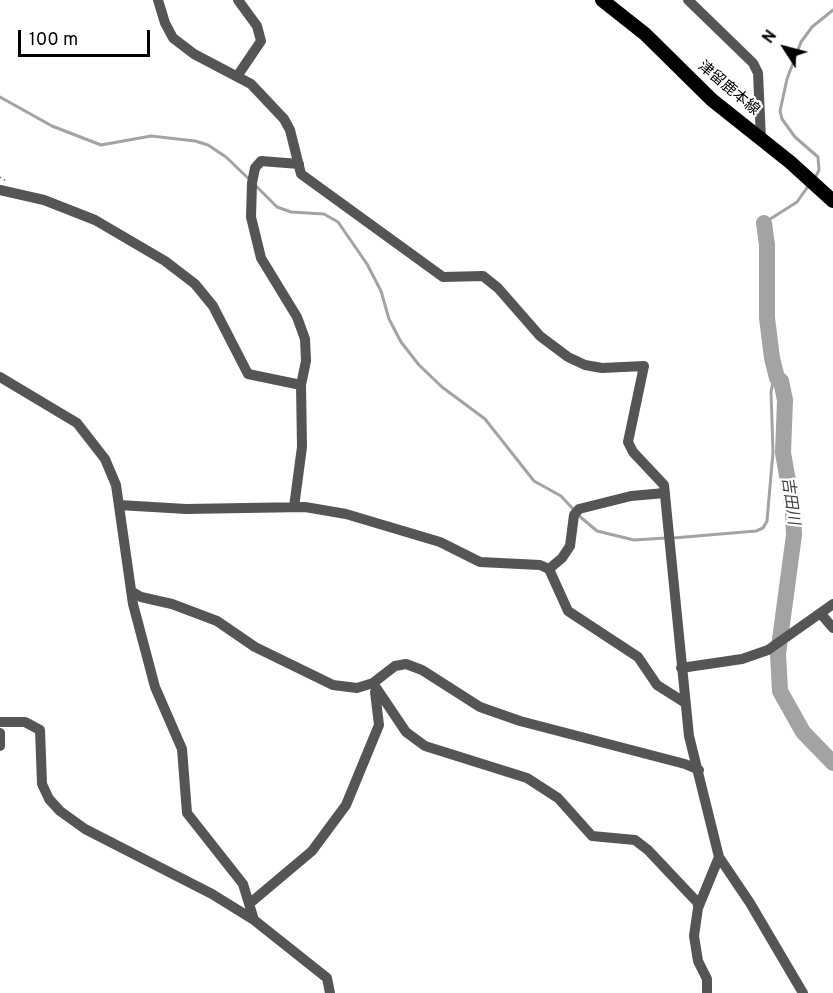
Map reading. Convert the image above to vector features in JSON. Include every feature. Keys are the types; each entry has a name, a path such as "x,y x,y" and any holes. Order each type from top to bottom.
{"main road":[{"name":"津留鹿本線","path":"602,0 645,34 712,100 833,201"}],"street":[{"path":"158,0 173,38 194,54 238,75 261,93 284,119 290,130 301,174 443,277 483,276 498,288 540,336 568,357 585,365 602,368 644,366 628,442 633,452 664,484 688,736 699,770 719,857 750,903 803,993"},
{"path":"238,0 256,26 261,41 238,75"},
{"path":"688,0 753,63 758,74 761,139"},
{"path":"294,507 299,487 303,437 301,385 306,361 305,339 297,317 261,258 251,217 252,183 255,168 261,161 299,164"},
{"path":"0,190 44,200 95,220 165,261 195,284 213,306 248,374 301,385"},
{"path":"0,377 54,407 88,434 105,459 116,484 131,591 155,687 182,749 187,813 243,884 254,920"},
{"path":"549,569 562,558 570,546 574,531 574,515 579,509 631,496 665,493"},
{"path":"119,505 186,509 294,507 346,514 440,542 480,562 540,565 549,569 568,611 638,657 657,685 684,702"},
{"path":"131,591 141,597 172,604 216,621 255,647 333,685 357,688 373,683 396,666 406,664 422,670 480,706 500,714 685,764 699,770"},
{"path":"681,668 742,659 768,650 833,604"},
{"path":"821,614 833,628"},
{"path":"249,904 312,851 346,805 379,725 373,683"},
{"path":"373,683 384,704 406,732 425,746 527,778 558,798 592,836 635,840 648,850 698,903 699,908"},
{"path":"0,722 25,722 40,730 42,784 49,799 60,811 85,829 212,894 254,920 327,978 330,993"},
{"path":"0,733 0,746"},
{"path":"707,993 707,980 698,961 694,936 699,908 719,857"}],"waterway":[{"path":"815,178 819,170 818,157 795,137 782,119 780,111 787,79 801,42 812,27 833,10"},
{"path":"0,97 52,126 101,145 151,136 195,141 208,145 226,157 250,180"},
{"path":"255,185 277,207 291,212 324,214 338,222 367,264 381,291 389,319 401,342 419,365 442,387 485,419 534,481 561,496 574,510"},
{"path":"764,223 797,202 809,185"},
{"name":"吉田川","path":"764,223 767,245 767,318 772,358 785,400 783,453 793,509 794,535 778,654 780,691 803,732 833,763"},
{"path":"673,538 756,531 763,528 767,521 773,452 771,392 773,382 777,378"},
{"path":"578,515 597,531 634,540 666,538"}]}
